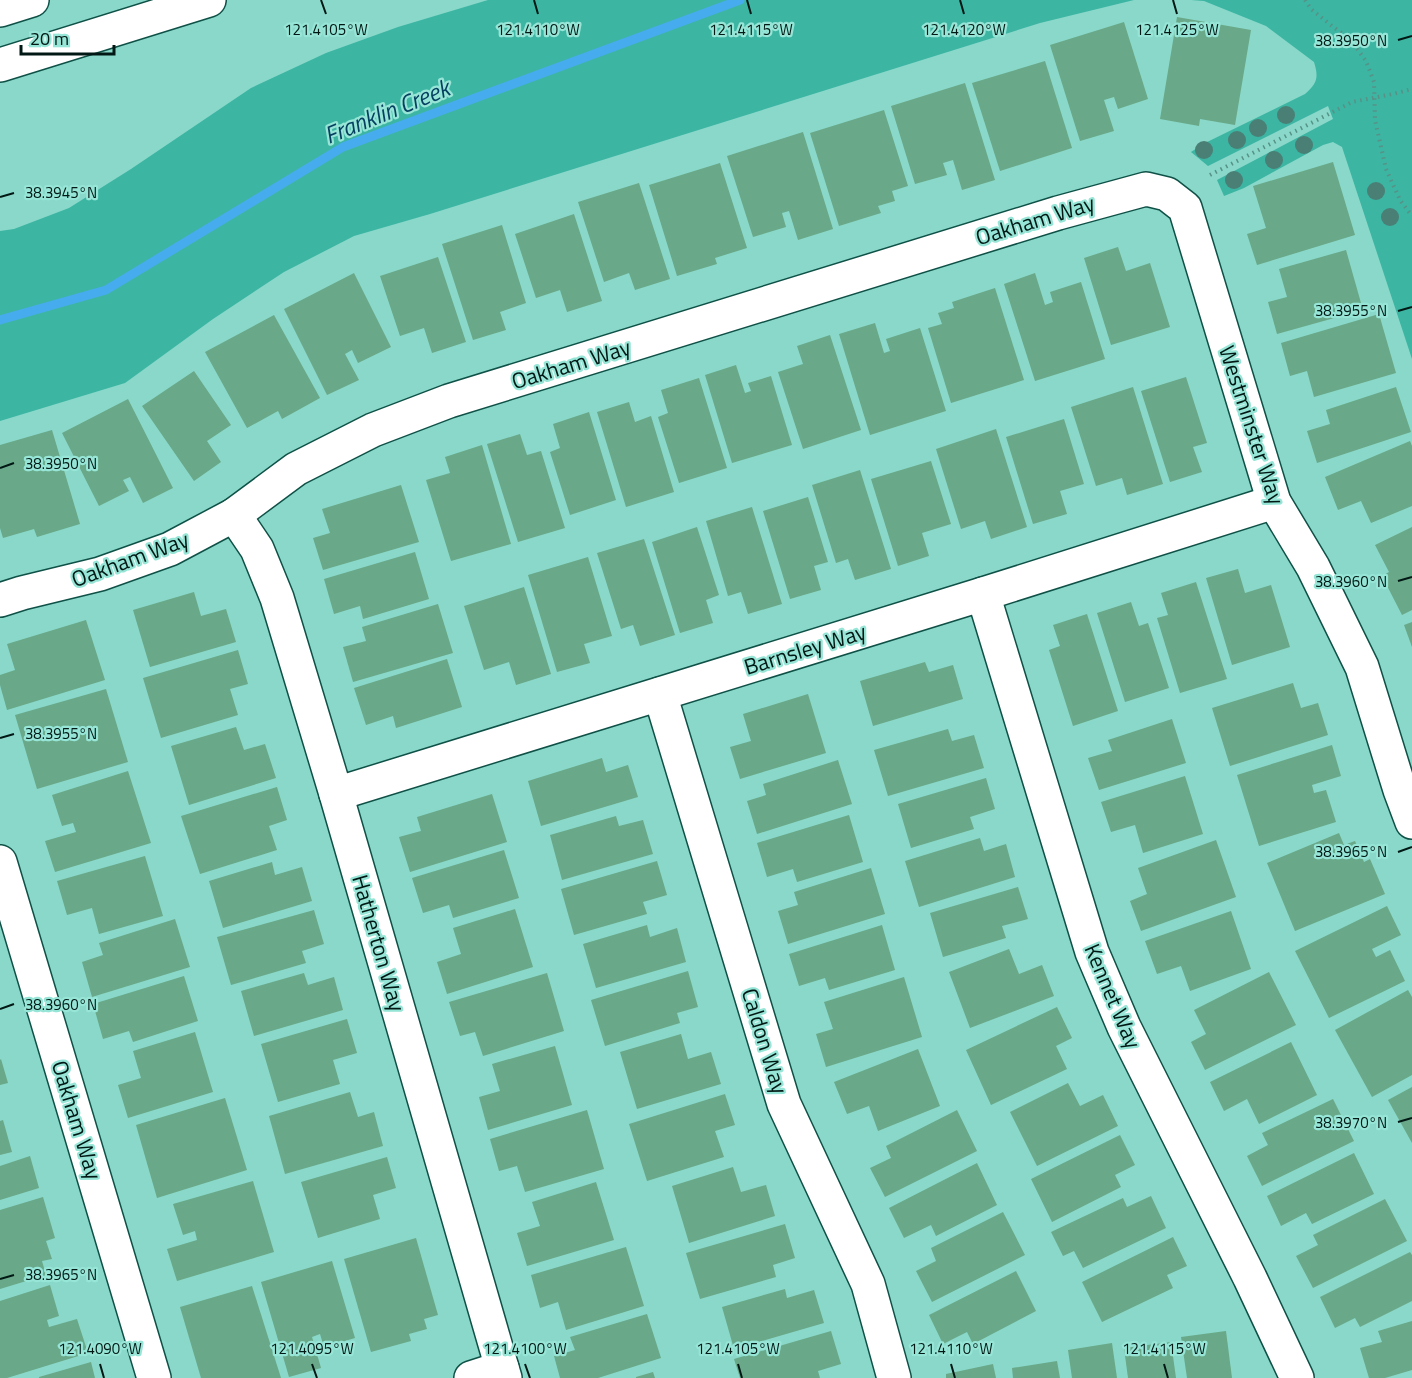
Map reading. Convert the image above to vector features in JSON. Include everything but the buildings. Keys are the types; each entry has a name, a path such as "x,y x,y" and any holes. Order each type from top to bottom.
{"street":[{"path":"0,10 32,0"},
{"path":"0,65 209,0"},
{"name":"Oakham Way","path":"0,600 100,574 170,549 234,515 296,469 373,430 449,401 1067,210 1146,189 1167,194"},
{"name":"Westminster Way","path":"1167,194 1185,208 1274,502 1313,567 1362,667 1412,822"},
{"name":"Barnsley Way","path":"336,794 1274,502"},
{"name":"Hatherton Way","path":"234,515 257,549 277,598 504,1373"},
{"name":"Kennet Way","path":"982,594 1092,952 1124,1027 1250,1278 1297,1378"},
{"name":"Caldon Way","path":"660,694 784,1104 868,1284 894,1378"},
{"name":"Oakham Way","path":"0,862 154,1378"},
{"path":"471,1378 504,1373"}],"path":[{"path":"1305,0 1311,9 1350,39 1366,61 1374,82 1375,120 1386,170 1400,200 1412,216"},
{"path":"1210,175 1352,102 1412,89"}],"green space":[{"path":"488,0 1134,0 1040,23 354,236 284,272 213,319 125,383 0,421 0,231 14,229 69,208 251,88 326,53 398,27"},
{"path":"1191,0 1412,0 1412,359 1342,147 1333,142 1323,145 1244,188 1224,196 1217,180 1333,119 1328,106 1208,166 1191,152 1305,94 1312,87 1317,76 1314,62 1266,26 1204,1"}],"waterway":[{"name":"Franklin Creek","path":"0,320 106,290 343,147 740,0"}]}
